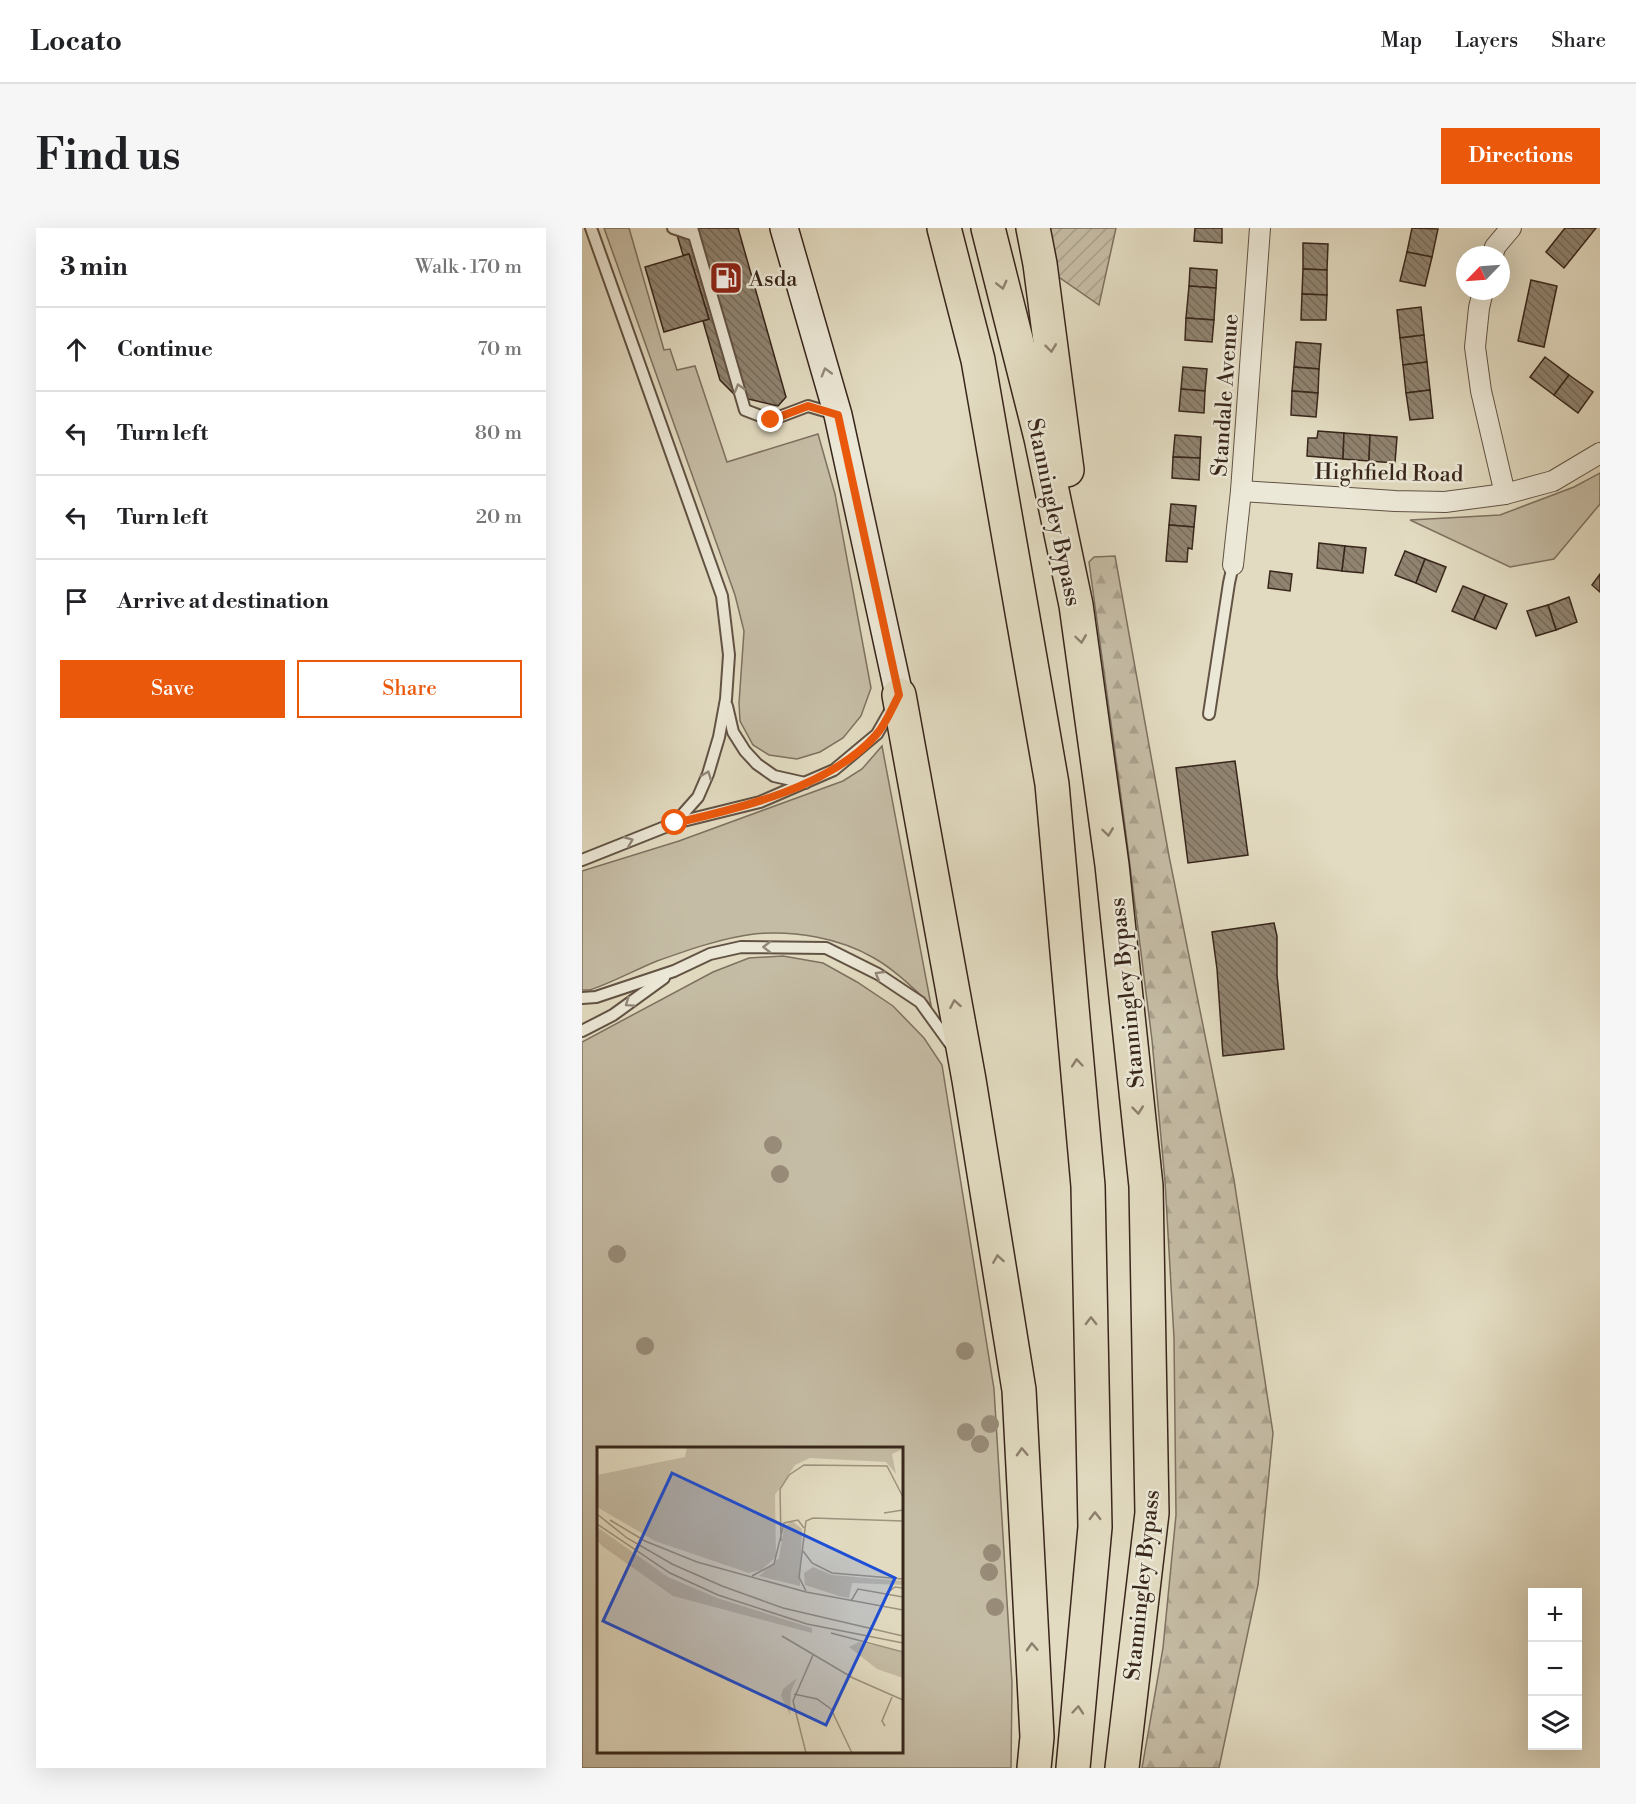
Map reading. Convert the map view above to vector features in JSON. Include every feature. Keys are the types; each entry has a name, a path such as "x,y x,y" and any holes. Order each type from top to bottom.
{"highway":[{"name":"Stanningley Bypass","path":"945,228 978,360 1052,784 1088,1186 1095,1527 1073,1768"},
{"name":"Stanningley Bypass","path":"988,228 1041,438 1076,605 1112,865 1146,1185 1152,1514 1122,1768"},
{"path":"1033,228 1040,264 1066,462 1076,605"},
{"path":"899,695 969,1080 1019,1390 1037,1737 1034,1768"}],"main road":[{"path":"784,228 838,415 899,695"}],"street":[{"name":"Standale Avenue","path":"1233,565 1260,228"},
{"path":"1496,246 1511,228"},
{"path":"1481,300 1475,347 1481,391 1505,494"},
{"name":"Highfield Road","path":"1240,490 1395,501 1445,501 1505,494 1553,481 1600,453"}],"lane":[{"path":"591,228 722,596 729,655 726,699 719,737 708,774 698,797 675,823"},
{"path":"674,228 693,231 745,410 771,420 808,406 838,415"},
{"path":"1209,714 1233,565"},
{"path":"582,860 675,823 760,802 834,770 877,734 899,695"},
{"path":"726,699 733,732 757,764 774,776 805,783"},
{"path":"582,998 596,997 674,971 710,954 741,947 826,948 878,974 920,1002 949,1041 969,1080"},
{"path":"582,1031 613,1015 674,971"}],"green space":[{"path":"604,228 629,228 664,350 670,349 677,370 695,366 727,462 818,434 835,494 871,688 861,716 843,738 820,752 797,759 769,755 753,745 740,721 744,631 735,595"},
{"path":"1033,228 1116,228 1099,305 1040,264"},
{"path":"1600,473 1600,504 1554,559 1510,567 1410,520 1500,515 1574,487"},
{"path":"1115,556 1169,856 1234,1180 1273,1433 1258,1585 1219,1768 1142,1768 1163,1648 1176,1515 1174,1338 1165,1181 1152,1040 1089,562 1094,557"},
{"path":"882,746 931,1005 889,968 861,951 816,937 785,933 754,934 717,941 657,961 590,990 582,990 582,871 679,841 843,781 862,769"},
{"path":"783,956 823,963 893,1006 924,1038 942,1065 994,1389 1012,1683 1011,1768 582,1768 582,1042 713,972 749,958"}],"building":[{"path":"675,228 738,228 786,397 778,406 736,396 720,380 703,321 709,319 689,254 683,255"},
{"path":"1195,228 1222,228 1222,243 1194,241"},
{"path":"1412,228 1438,229 1432,257 1407,252"},
{"path":"1565,228 1596,228 1564,268 1546,252"},
{"path":"1303,243 1328,244 1327,270 1303,269"},
{"path":"1407,252 1432,257 1425,286 1400,281"},
{"path":"689,254 709,319 664,332 645,267"},
{"path":"1190,268 1217,270 1216,288 1189,286"},
{"path":"1303,269 1327,270 1327,295 1302,294"},
{"path":"1531,280 1557,286 1544,347 1518,341"},
{"path":"1189,286 1216,288 1214,320 1186,318"},
{"path":"1302,294 1327,295 1326,320 1301,320"},
{"path":"1421,307 1424,335 1400,338 1397,310"},
{"path":"1186,318 1214,320 1212,342 1185,340"},
{"path":"1424,335 1427,362 1403,365 1400,338"},
{"path":"1296,342 1321,344 1319,369 1294,367"},
{"path":"1545,357 1569,375 1554,395 1530,377"},
{"path":"1427,362 1430,390 1406,393 1403,365"},
{"path":"1183,367 1207,369 1205,391 1181,389"},
{"path":"1294,367 1319,369 1318,393 1292,391"},
{"path":"1569,375 1593,392 1578,413 1554,395"},
{"path":"1181,389 1205,391 1204,413 1179,411"},
{"path":"1430,390 1433,418 1410,420 1406,393"},
{"path":"1292,391 1318,393 1316,417 1291,415"},
{"path":"1318,431 1344,433 1343,459 1307,456 1308,438 1317,438"},
{"path":"1344,433 1370,435 1369,461 1343,459"},
{"path":"1175,435 1201,437 1200,458 1173,457"},
{"path":"1370,435 1397,437 1395,463 1369,461"},
{"path":"1173,457 1200,458 1199,480 1172,478"},
{"path":"1171,504 1196,506 1194,527 1169,525"},
{"path":"1169,525 1194,527 1192,549 1188,548 1187,562 1166,561"},
{"path":"1319,543 1345,546 1342,571 1317,568"},
{"path":"1345,546 1366,548 1363,573 1342,571"},
{"path":"1405,551 1425,559 1416,583 1395,575"},
{"path":"1425,559 1446,567 1436,592 1416,583"},
{"path":"1270,571 1292,574 1290,591 1268,588"},
{"path":"1600,574 1600,592 1592,585"},
{"path":"1463,586 1485,595 1474,620 1452,611"},
{"path":"1485,595 1507,604 1496,629 1474,620"},
{"path":"1569,597 1577,622 1556,630 1548,605"},
{"path":"1548,605 1556,630 1536,636 1527,611"},
{"path":"1235,761 1248,855 1188,863 1176,768"},
{"path":"1274,923 1277,936 1277,975 1284,1049 1223,1056 1212,932"}],"place":[{"name":"Asda","path":"726,278"}],"route":[{"path":"675,823 760,802 834,770 877,734 899,695 838,415 808,406 771,420"}]}
